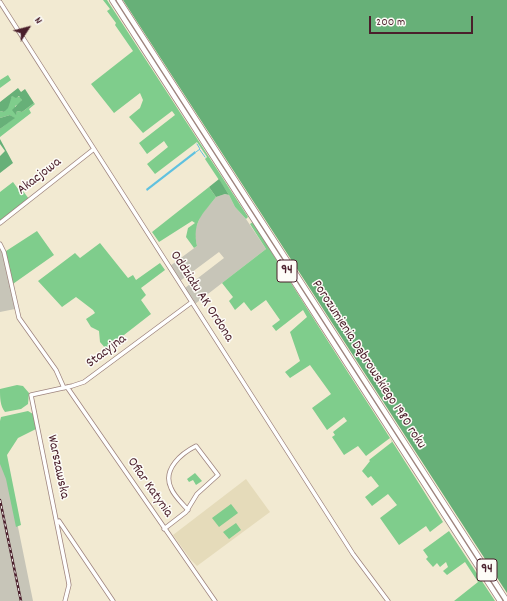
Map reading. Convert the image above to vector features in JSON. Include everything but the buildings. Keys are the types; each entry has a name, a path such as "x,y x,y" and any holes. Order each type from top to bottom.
{"main road":[{"name":"Porozumienia Dąbrowskiego 1980 roku","path":"112,0 500,601"},
{"name":"Porozumienia Dąbrowskiego 1980 roku","path":"119,0 507,601"}],"street":[{"name":"Oddziału AK Ordona","path":"0,2 361,566 388,601"},
{"name":"Akacjowa","path":"0,223 94,149"},
{"name":"Ofiar Katynia","path":"0,244 4,252 19,318 56,370 66,388 215,601"},
{"name":"Stacyjna","path":"32,400 31,395 80,384 90,378 192,302"},
{"name":"Warszawska","path":"32,400 57,519 113,601"},
{"path":"164,529 188,510 197,494 218,475 197,446 176,461 169,477 171,488 188,510"},
{"path":"57,519 69,585 65,601"},
{"path":"61,539 68,535"}],"shaded area":[{"path":"225,194 229,195 235,207 246,219 266,249 195,304 185,288 224,258 219,252 180,281 170,266 197,246 194,232 201,215 216,197"},
{"path":"0,249 2,250 15,309 0,312"},
{"path":"0,429 18,527 33,601 0,601"},
{"path":"246,479 270,512 197,566 173,535"}],"green space":[{"path":"103,0 107,0 248,217 246,219 235,207 229,195 205,159 207,157 197,142 155,174 147,164 168,147 164,141 147,154 139,143 175,115 172,111 143,133 129,117 140,108 143,100 140,93 114,113 91,84 133,51 115,25 116,23 107,11 110,9"},
{"path":"123,0 507,0 507,593"},
{"path":"8,75 11,80 0,88 0,80"},
{"path":"18,88 21,92 25,89 34,103 22,112 17,111 16,115 12,110 22,100 19,96 16,98 12,96 8,108 4,112 0,111 0,102"},
{"path":"12,96 21,97 22,100 20,104 15,106 16,114 17,111 22,112 34,103 35,104 29,109 31,113 0,137 0,129 14,118 10,115 0,118 0,111 4,112"},
{"path":"10,115 15,118 0,129 0,118"},
{"path":"0,139 13,163 0,173 0,156 5,151 0,144"},
{"path":"219,179 229,195 225,194 216,197 209,187"},
{"path":"13,182 21,193 23,191 29,199 0,221 0,192"},
{"path":"209,187 216,197 199,219 196,231 197,246 194,248 186,237 188,228 195,223 192,221 159,242 152,232"},
{"path":"253,222 396,447 443,522 430,532 426,526 399,545 380,518 397,505 388,494 372,506 365,497 379,486 371,476 368,478 362,471 370,461 369,460 392,442 390,438 366,456 358,446 344,455 332,437 335,435 333,432 347,421 344,417 327,430 312,408 331,394 310,365 290,378 285,372 300,361 290,332 307,317 303,310 276,331 272,326 280,320 266,300 251,311 244,302 235,310 229,301 233,297 222,283 266,249 250,224"},
{"path":"37,231 54,255 10,286 3,253"},
{"path":"100,243 128,278 133,275 136,280 160,263 165,270 141,288 146,295 141,300 151,314 106,349 100,342 99,331 91,327 86,319 95,313 93,310 76,297 62,307 38,281 75,253 80,258"},
{"path":"17,385 23,386 29,393 28,404 21,409 5,412 1,404 0,389"},
{"path":"28,411 33,414 36,429 18,438 7,455 21,525 16,527 6,479 0,464 0,421 1,417"},
{"path":"195,473 202,481 196,485 193,480 189,482 187,479"},
{"path":"231,504 238,513 219,527 212,518"},
{"path":"236,523 241,530 229,539 223,532"},
{"path":"449,531 495,601 454,601 478,582 465,562 447,575 443,571 448,567 446,562 440,567 437,563 433,567 426,559 428,557 423,550"}],"water":[{"path":"195,151 196,153 147,191 146,189"}],"waterway":[{"path":"196,152 200,149 197,144"},
{"path":"200,150 205,157"}],"railway":[{"path":"0,500 21,601"}]}
